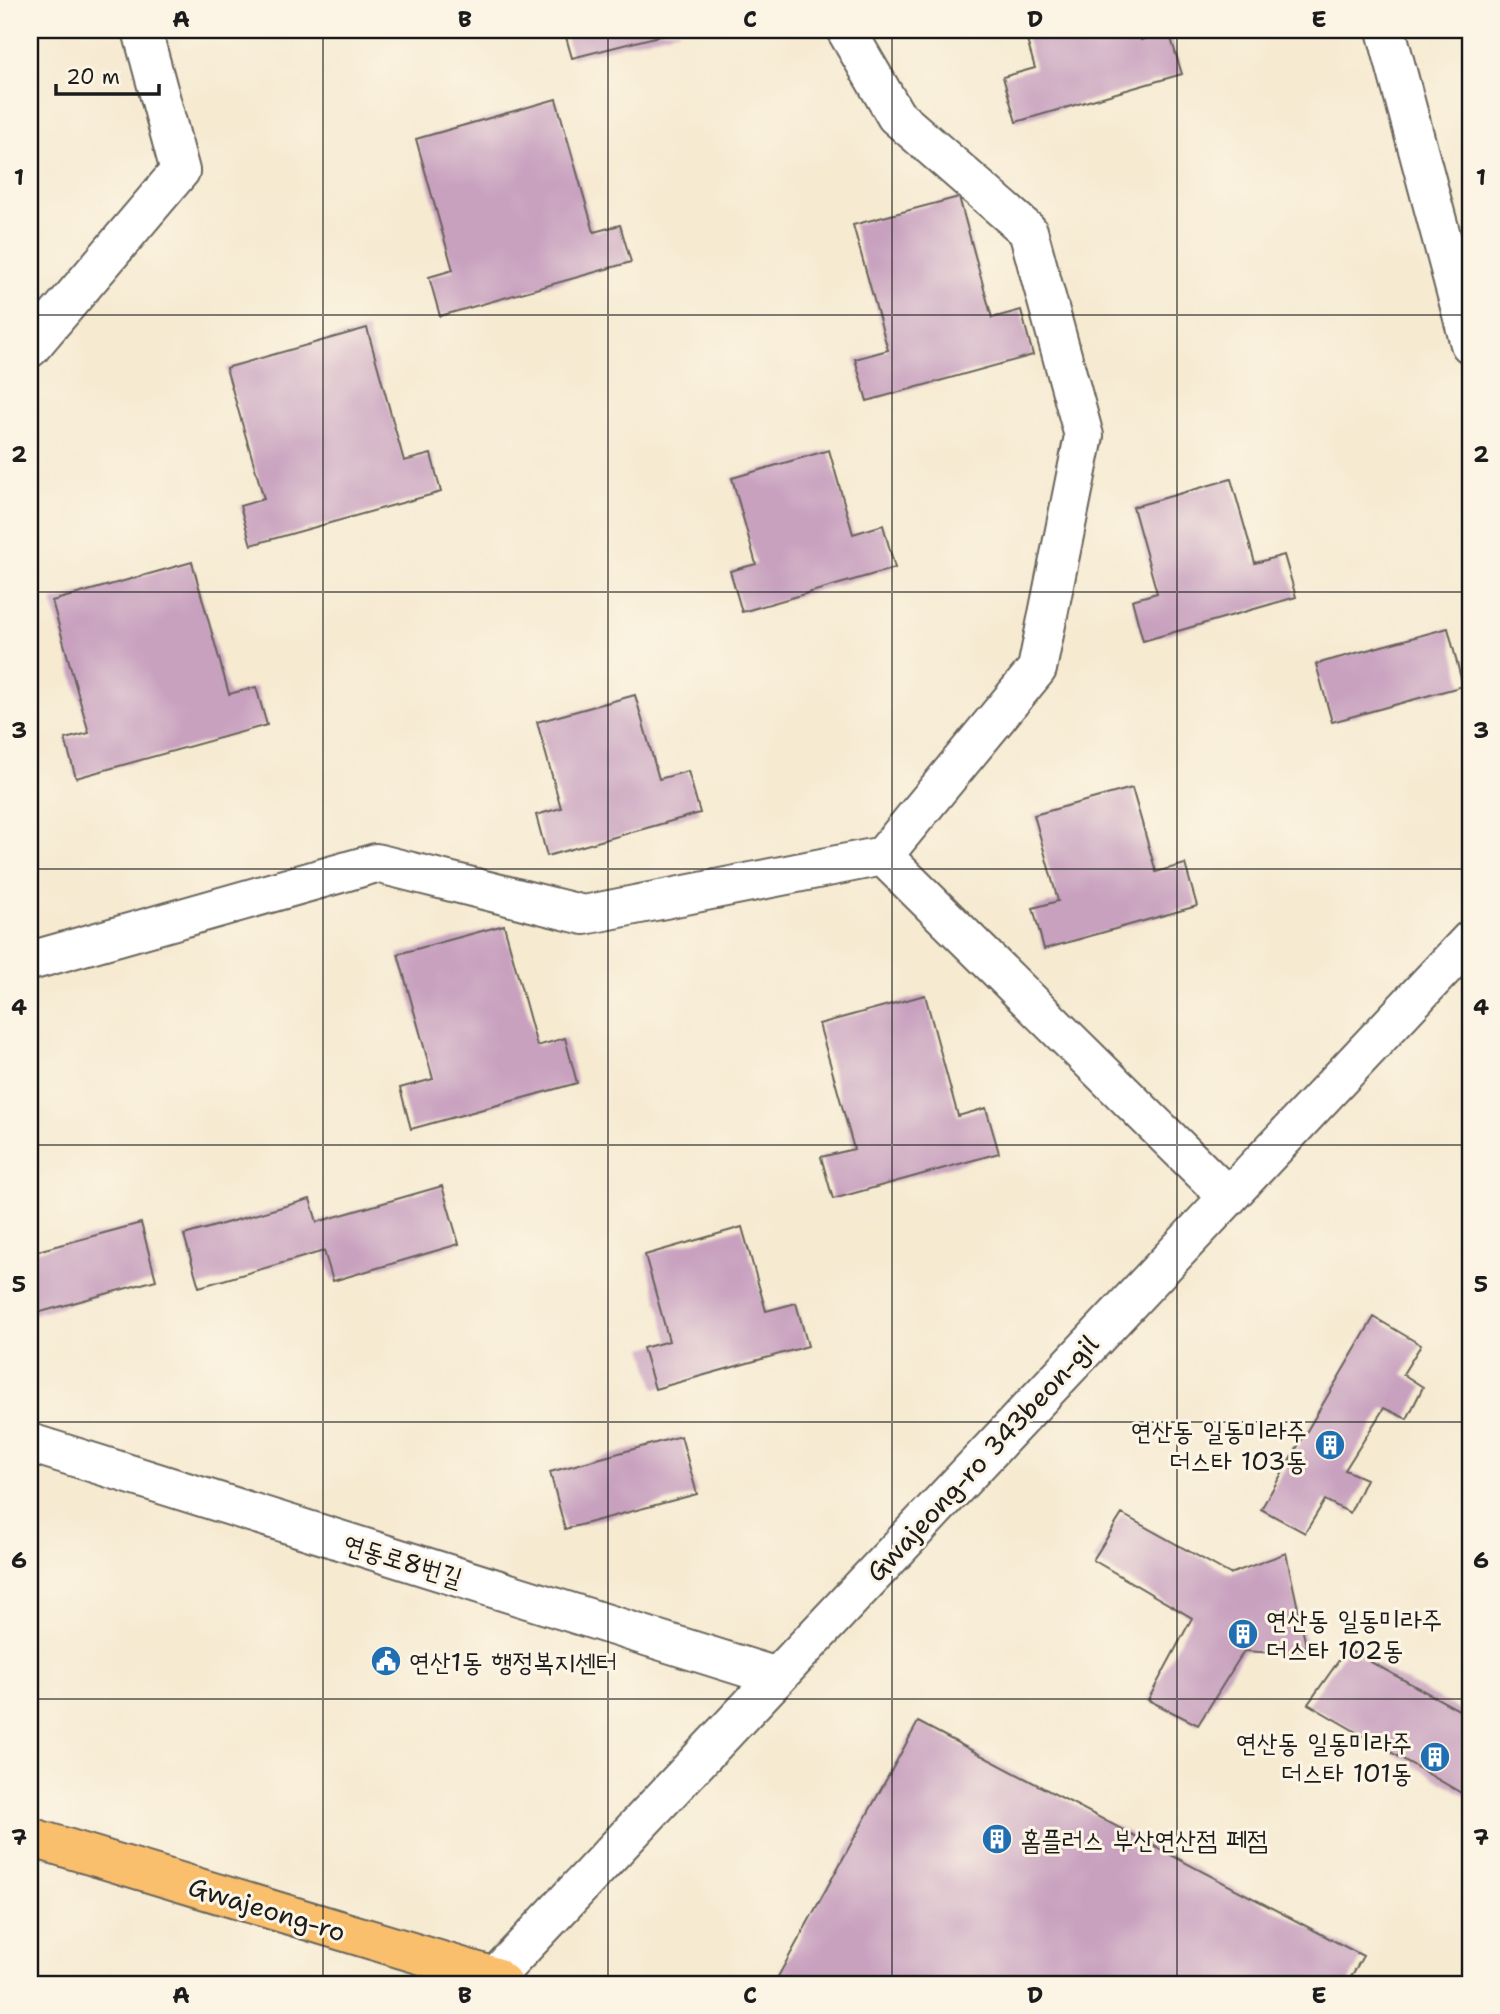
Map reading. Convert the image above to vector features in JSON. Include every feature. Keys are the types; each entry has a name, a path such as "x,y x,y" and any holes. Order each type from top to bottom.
{"main road":[{"name":"Gwajeong-ro","path":"30,1838 499,1980"}],"street":[{"path":"30,348 180,171 142,30"},
{"path":"30,961 376,863 584,915 883,856 1037,669 1084,436 1028,231 896,116 846,30"},
{"path":"1386,30 1465,304 1470,344"},
{"path":"883,856 1228,1197"},
{"name":"Gwajeong-ro 343beon-gil","path":"499,1980 776,1677 1470,940"},
{"name":"연동로8번길","path":"30,1443 776,1677"}],"building":[{"path":"564,30 679,30 679,31 572,58"},
{"path":"1024,30 1138,30 1141,40 1169,32 1182,74 1016,122 1003,77 1035,68"},
{"path":"556,99 594,232 620,225 631,262 440,316 429,277 453,270 416,139"},
{"path":"959,197 992,318 1021,310 1033,355 867,401 855,359 888,350 853,225"},
{"path":"367,328 404,461 431,454 441,492 251,545 240,506 264,499 226,368"},
{"path":"829,450 853,534 883,525 895,568 742,612 730,571 756,564 732,478"},
{"path":"1231,479 1255,563 1284,555 1296,597 1143,641 1132,600 1157,593 1133,507"},
{"path":"192,562 229,694 256,687 267,725 76,778 65,739 89,733 52,601"},
{"path":"1448,628 1463,686 1332,722 1316,664"},
{"path":"635,695 659,779 688,771 700,813 547,856 536,815 561,808 537,722"},
{"path":"1132,788 1156,872 1185,864 1197,906 1044,949 1033,908 1058,901 1034,815"},
{"path":"504,925 537,1046 565,1038 577,1083 411,1129 400,1088 433,1079 398,954"},
{"path":"925,995 958,1116 986,1108 999,1153 833,1199 821,1157 854,1149 819,1024"},
{"path":"442,1186 459,1244 333,1281 324,1251 199,1287 184,1235 310,1199 317,1222"},
{"path":"141,1223 156,1280 30,1315 30,1253"},
{"path":"742,1227 766,1311 796,1303 808,1346 655,1389 643,1348 669,1341 645,1255"},
{"name":"연산동 일동미라주 더스타 103동","path":"1374,1317 1421,1345 1403,1374 1423,1387 1407,1419 1384,1408 1345,1470 1366,1479 1350,1513 1325,1500 1305,1533 1261,1509"},
{"path":"681,1436 697,1494 565,1529 550,1472"},
{"name":"연산동 일동미라주 더스타 102동","path":"1122,1514 1230,1574 1286,1553 1308,1655 1244,1651 1198,1725 1148,1700 1192,1618 1093,1560"},
{"name":"연산동 일동미라주 더스타 101동","path":"1347,1649 1470,1716 1470,1798 1308,1704"},
{"name":"홈플러스 부산연산점 페점","path":"918,1722 1363,1956 1347,1984 774,1984"}],"place":[{"name":"연산동 일동미라주 더스타 103동","path":"1330,1445"},
{"name":"연산동 일동미라주 더스타 102동","path":"1243,1634"},
{"name":"연산1동 행정복지센터","path":"386,1661"},
{"name":"연산동 일동미라주 더스타 101동","path":"1435,1757"},
{"name":"홈플러스 부산연산점 페점","path":"997,1839"}]}
